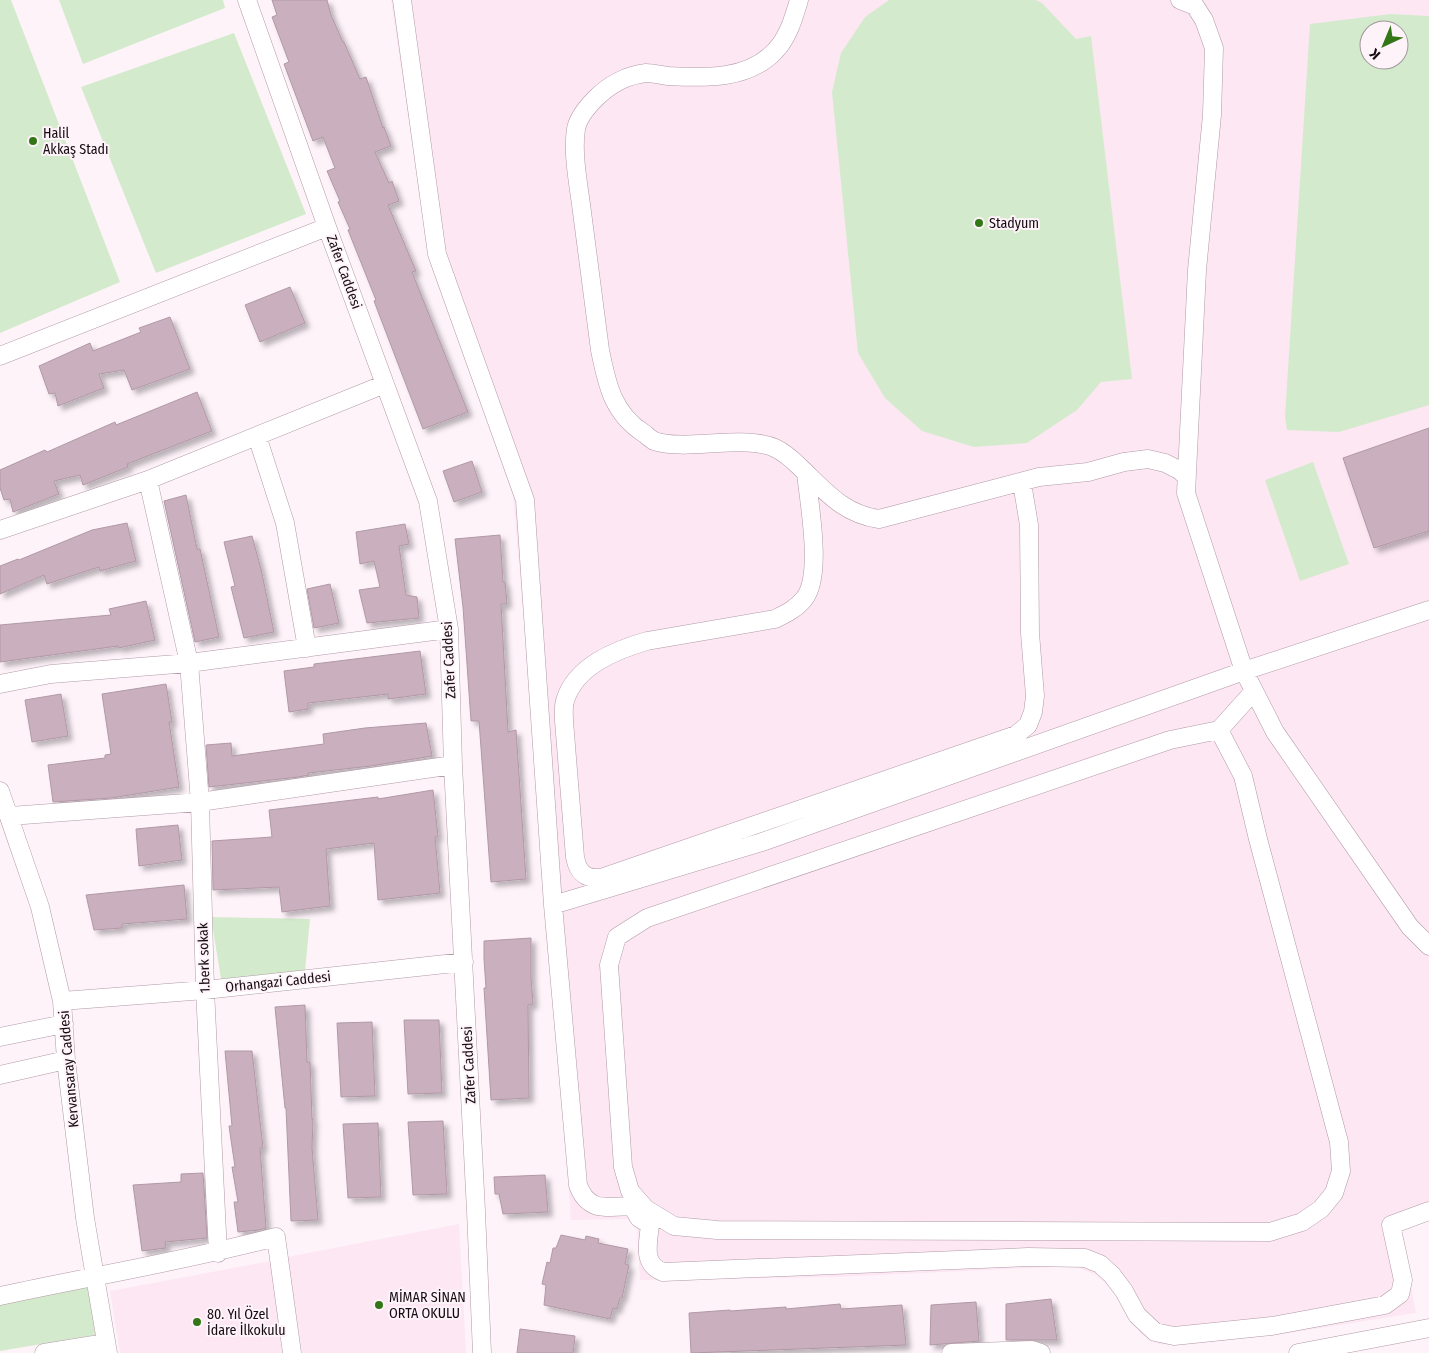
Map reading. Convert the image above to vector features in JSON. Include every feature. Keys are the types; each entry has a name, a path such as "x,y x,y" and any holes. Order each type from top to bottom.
{"street":[{"name":"Zafer Caddesi","path":"247,0 327,226 428,501 449,629 482,1353"},
{"path":"402,0 437,254 525,500 553,904 578,1185 582,1196 592,1205 604,1207 632,1206 639,1218 650,1226 649,1261 654,1269 663,1272 1028,1257 1085,1258 1100,1264 1112,1275 1124,1291 1137,1315 1155,1332 1174,1336 1272,1326 1385,1305 1400,1294 1403,1280 1391,1225 1429,1211"},
{"path":"799,0 789,28 776,50 764,60 748,69 727,76 698,77 646,73 623,79 605,89 586,108 576,128 576,156 600,350 605,375 615,403 631,426 654,441 680,444 727,443 765,445 776,448 831,497 849,510 863,517 879,520 1039,478 1088,472 1124,462 1148,459 1165,463 1186,476"},
{"path":"1180,0 1195,6 1204,20 1214,48 1212,115 1197,270 1186,493 1244,671 1275,732 1410,927 1429,946"},
{"path":"0,356 327,226"},
{"path":"0,530 148,480 385,384"},
{"path":"257,436 285,523 307,648"},
{"path":"806,473 814,571 804,599 798,605 775,619 647,641 627,647 587,669 573,684 565,702 564,721 575,857 580,873 592,878 601,878 1016,735 1028,724 1033,712 1035,696 1030,633 1029,525 1022,483"},
{"name":"1.berk sokak","path":"148,480 189,663 200,802 204,990 218,1253"},
{"path":"553,904 762,842 1244,671 1429,610"},
{"path":"0,684 51,674 189,663 449,629"},
{"path":"1219,730 1243,776 1339,1142 1341,1171 1334,1193 1321,1208 1302,1222 1270,1232 717,1230 674,1226 646,1209 630,1191 623,1167 609,965 618,937 647,918 1170,740 1219,730 1254,691"},
{"path":"10,816 200,802 454,765"},
{"name":"Kervansaray Caddesi","path":"0,791 40,907 62,1001 66,1060 94,1276 107,1348"},
{"name":"Orhangazi Caddesi","path":"62,1001 204,990 464,962"},
{"path":"0,1037 64,1024"},
{"path":"0,1075 66,1060"},
{"path":"0,1295 218,1253 276,1237 292,1353"},
{"path":"1298,1353 1429,1328"},
{"path":"44,1353 107,1348"},
{"path":"951,1353 1032,1350 1041,1353"}],"shaded area":[{"path":"391,0 1429,0 1429,1220 1400,1229 1416,1313 1282,1334 1181,1345 1159,1344 1141,1334 1113,1290 1096,1275 1074,1266 835,1277 640,1280 637,1229 628,1219 571,1220 544,846 513,496 429,257"},
{"name":"MİMAR SİNAN ORTA OKULU","path":"459,1224 466,1353 302,1353 287,1257"},
{"name":"80. Yıl Özel İdare İlkokulu","path":"271,1261 282,1353 120,1353 110,1291"}],"green space":[{"name":"Halil Akkaş Stadı","path":"0,0 11,0 120,282 0,333"},
{"path":"59,0 223,0 225,8 83,64"},
{"name":"Stadyum","path":"889,0 1036,0 1042,3 1076,39 1091,36 1132,379 1101,382 1077,410 1027,443 974,447 922,431 885,398 858,353 832,92 841,53 865,17"},
{"path":"1391,14 1429,16 1429,405 1339,432 1287,430 1285,416 1310,24"},
{"path":"234,33 306,214 156,273 81,87"},
{"path":"1313,462 1349,564 1300,581 1265,480"},
{"path":"211,917 310,919 305,971 221,979"},
{"path":"90,1286 95,1335 0,1351 0,1303"}],"building":[{"path":"272,0 327,0 331,15 360,79 366,77 391,146 375,152 389,183 392,181 399,201 388,205 416,271 412,272 468,412 423,429 374,301 376,300 348,230 350,229 338,202 340,201 327,171 335,168 323,137 313,141 284,64 289,62 272,17 277,15"},
{"path":"290,287 305,323 260,342 245,305"},
{"path":"170,317 190,369 132,390 124,370 99,374 104,388 58,406 55,393 49,394 39,366 90,343 93,351 141,332 139,328"},
{"path":"197,392 212,431 127,464 128,467 83,485 80,475 54,481 59,494 13,512 10,499 4,500 0,488 0,470 115,422 116,425"},
{"path":"1429,428 1429,531 1374,548 1343,458"},
{"path":"472,461 482,492 454,502 443,471"},
{"path":"186,495 197,549 200,549 219,637 195,642 164,501"},
{"path":"127,523 136,561 100,571 99,567 47,584 44,575 0,594 0,566 92,530"},
{"path":"405,524 409,544 399,546 406,595 417,597 419,618 367,623 359,590 380,587 374,561 360,564 356,532"},
{"path":"500,535 503,582 505,582 507,604 501,604 508,732 516,730 526,879 491,882 479,721 471,721 463,607 455,539"},
{"path":"252,536 274,632 244,638 231,587 235,586 224,542"},
{"path":"330,584 339,623 314,628 307,589"},
{"path":"146,601 155,640 119,648 118,646 0,662 0,625 111,615 109,609"},
{"path":"420,651 426,694 388,699 388,694 308,703 308,709 289,712 284,671 314,667 314,664"},
{"path":"166,684 172,722 169,722 179,787 111,798 53,802 48,765 105,758 105,755 111,754 102,694"},
{"path":"61,694 68,736 32,742 25,700"},
{"path":"426,723 432,756 371,766 308,773 309,775 298,777 209,787 206,745 231,743 232,756 324,744 323,734 365,728"},
{"path":"433,790 438,837 435,837 440,893 378,900 374,843 326,849 330,906 282,912 279,887 213,890 212,841 272,837 269,810 378,797 378,799"},
{"path":"178,825 182,860 139,866 136,829"},
{"path":"184,885 187,919 122,924 122,928 94,930 86,895"},
{"path":"531,938 533,1004 528,1005 529,1098 491,1100 484,988 486,988 484,941"},
{"path":"305,1005 307,1062 310,1062 313,1119 312,1148 318,1220 291,1221 286,1108 275,1007"},
{"path":"404,1020 439,1020 442,1093 408,1094"},
{"path":"372,1022 375,1096 341,1097 337,1023"},
{"path":"225,1051 252,1051 263,1148 260,1148 266,1228 259,1230 238,1232 234,1202 238,1202 232,1167 235,1167 229,1126 232,1126"},
{"path":"443,1121 447,1194 413,1195 408,1122"},
{"path":"378,1123 381,1197 348,1198 343,1124"},
{"path":"203,1173 207,1238 165,1242 166,1248 142,1251 133,1185 181,1182 181,1174"},
{"path":"545,1175 548,1212 503,1214 499,1194 495,1194 494,1177"},
{"path":"561,1235 585,1240 586,1236 599,1239 598,1243 628,1249 625,1264 629,1265 622,1298 620,1298 617,1309 613,1308 610,1319 544,1305 546,1285 542,1284 547,1262 550,1263 553,1248 556,1248"},
{"path":"1051,1299 1057,1340 1006,1340 1006,1304"},
{"path":"976,1302 979,1341 930,1345 931,1305"},
{"path":"840,1304 841,1309 902,1305 906,1345 691,1353 689,1313 786,1307 786,1309"},
{"path":"520,1329 575,1336 573,1353 517,1353"}],"place":[{"name":"Halil Akkaş Stadı","path":"33,141"},
{"name":"Stadyum","path":"979,223"},
{"name":"MİMAR SİNAN ORTA OKULU","path":"379,1305"},
{"name":"80. Yıl Özel İdare İlkokulu","path":"197,1322"}]}
